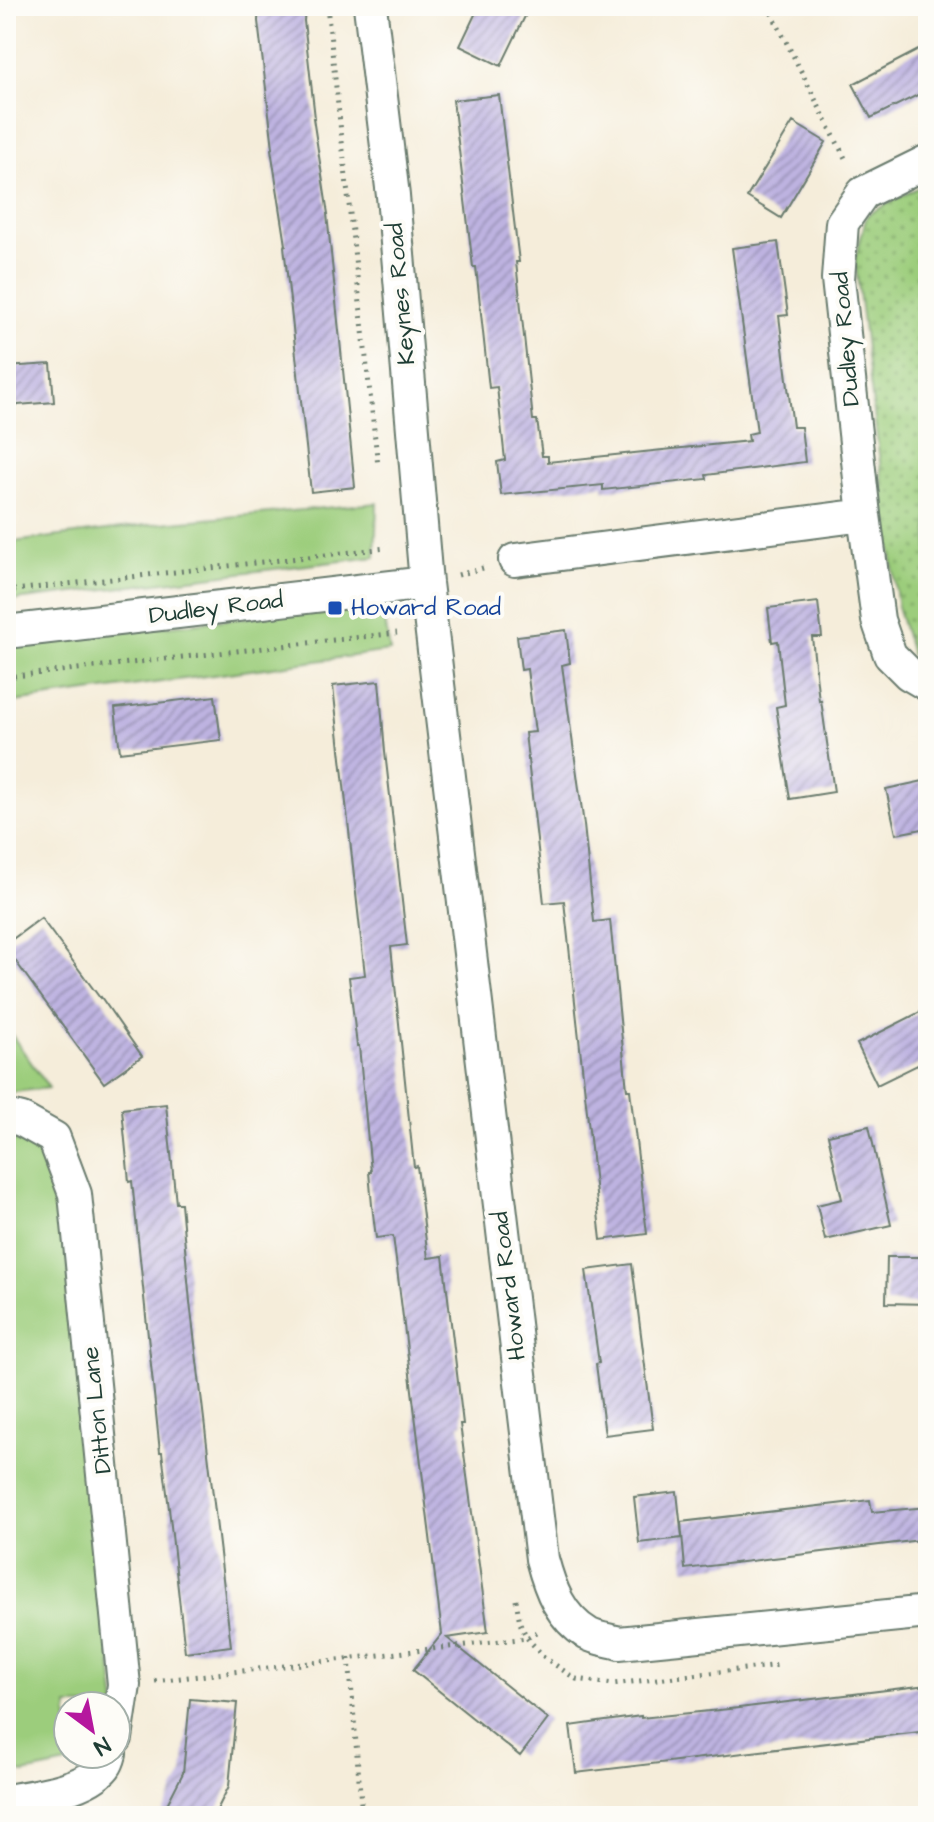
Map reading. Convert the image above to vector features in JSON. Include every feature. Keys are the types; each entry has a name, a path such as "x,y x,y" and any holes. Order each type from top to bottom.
{"street":[{"name":"Keynes Road","path":"370,6 393,196 426,583"},
{"path":"863,193 928,161"},
{"name":"Dudley Road","path":"863,193 842,223 838,279 864,515 878,620 890,655 909,674 928,685"},
{"path":"515,560 864,515"},
{"name":"Dudley Road","path":"6,632 426,583"},
{"name":"Howard Road","path":"426,583 542,1559 550,1589 565,1615 590,1635 619,1643 928,1612"},
{"name":"Ditton Lane","path":"6,1116 22,1120 54,1138 75,1194 123,1690"},
{"path":"6,1801 52,1794 85,1781 100,1770"}],"path":[{"path":"768,6 863,193"},
{"path":"6,591 387,548"},
{"path":"426,583 515,560"},
{"path":"6,677 397,633"},
{"path":"124,1685 527,1638 565,1615"},
{"path":"349,1658 362,1816"}],"green space":[{"path":"928,182 928,668 911,654 898,609 855,259 867,215"},
{"path":"377,503 375,557 6,601 6,543 162,523"},
{"path":"382,603 390,651 6,703 6,644"},
{"path":"6,1027 49,1088 6,1093"},
{"path":"6,1138 36,1146 58,1172 114,1690 52,1690 52,1767 24,1773 6,1769"}],"building":[{"path":"259,6 305,6 313,118 328,214 355,487 311,492 286,245 271,149"},
{"path":"479,6 530,6 501,66 460,46"},
{"path":"928,45 928,90 871,118 853,84"},
{"path":"499,95 519,262 516,262 533,420 537,420 542,456 548,456 548,462 749,441 748,434 757,432 732,248 778,242 788,315 779,316 793,427 801,427 805,462 706,475 707,479 603,490 603,485 501,495 497,462 505,460 497,387 489,388 453,100"},
{"path":"793,122 826,142 781,218 747,197"},
{"path":"51,364 54,402 6,406 6,367"},
{"path":"818,602 822,637 812,637 834,792 790,799 776,707 785,705 778,641 772,642 768,608"},
{"path":"566,630 570,663 562,665 594,922 610,920 627,1090 630,1090 647,1234 601,1240 564,901 544,903 525,733 535,732 527,669 521,670 517,636"},
{"path":"379,681 407,945 391,947 414,1167 417,1166 428,1258 443,1256 463,1424 460,1424 488,1632 447,1638 548,1719 520,1756 413,1670 442,1634 393,1236 376,1238 372,1205 359,1046 349,977 365,975 333,686"},
{"path":"215,696 221,740 120,752 115,708"},
{"path":"928,780 928,828 896,834 886,789"},
{"path":"41,918 142,1056 104,1083 6,948 6,944"},
{"path":"928,1008 928,1060 877,1085 857,1044"},
{"path":"166,1104 176,1203 181,1203 231,1646 185,1652 122,1109"},
{"path":"869,1126 891,1225 825,1240 817,1205 842,1199 828,1135"},
{"path":"887,1257 928,1257 928,1304 886,1303"},
{"path":"632,1264 653,1429 605,1435 586,1270"},
{"path":"677,1492 682,1538 639,1543 634,1497"},
{"path":"870,1500 872,1512 928,1507 928,1539 685,1569 681,1522"},
{"path":"928,1685 928,1731 576,1773 570,1726"},
{"path":"190,1699 237,1703 229,1786 214,1816 161,1816 183,1773"}],"place":[{"name":"Howard Road","path":"335,608"}]}
